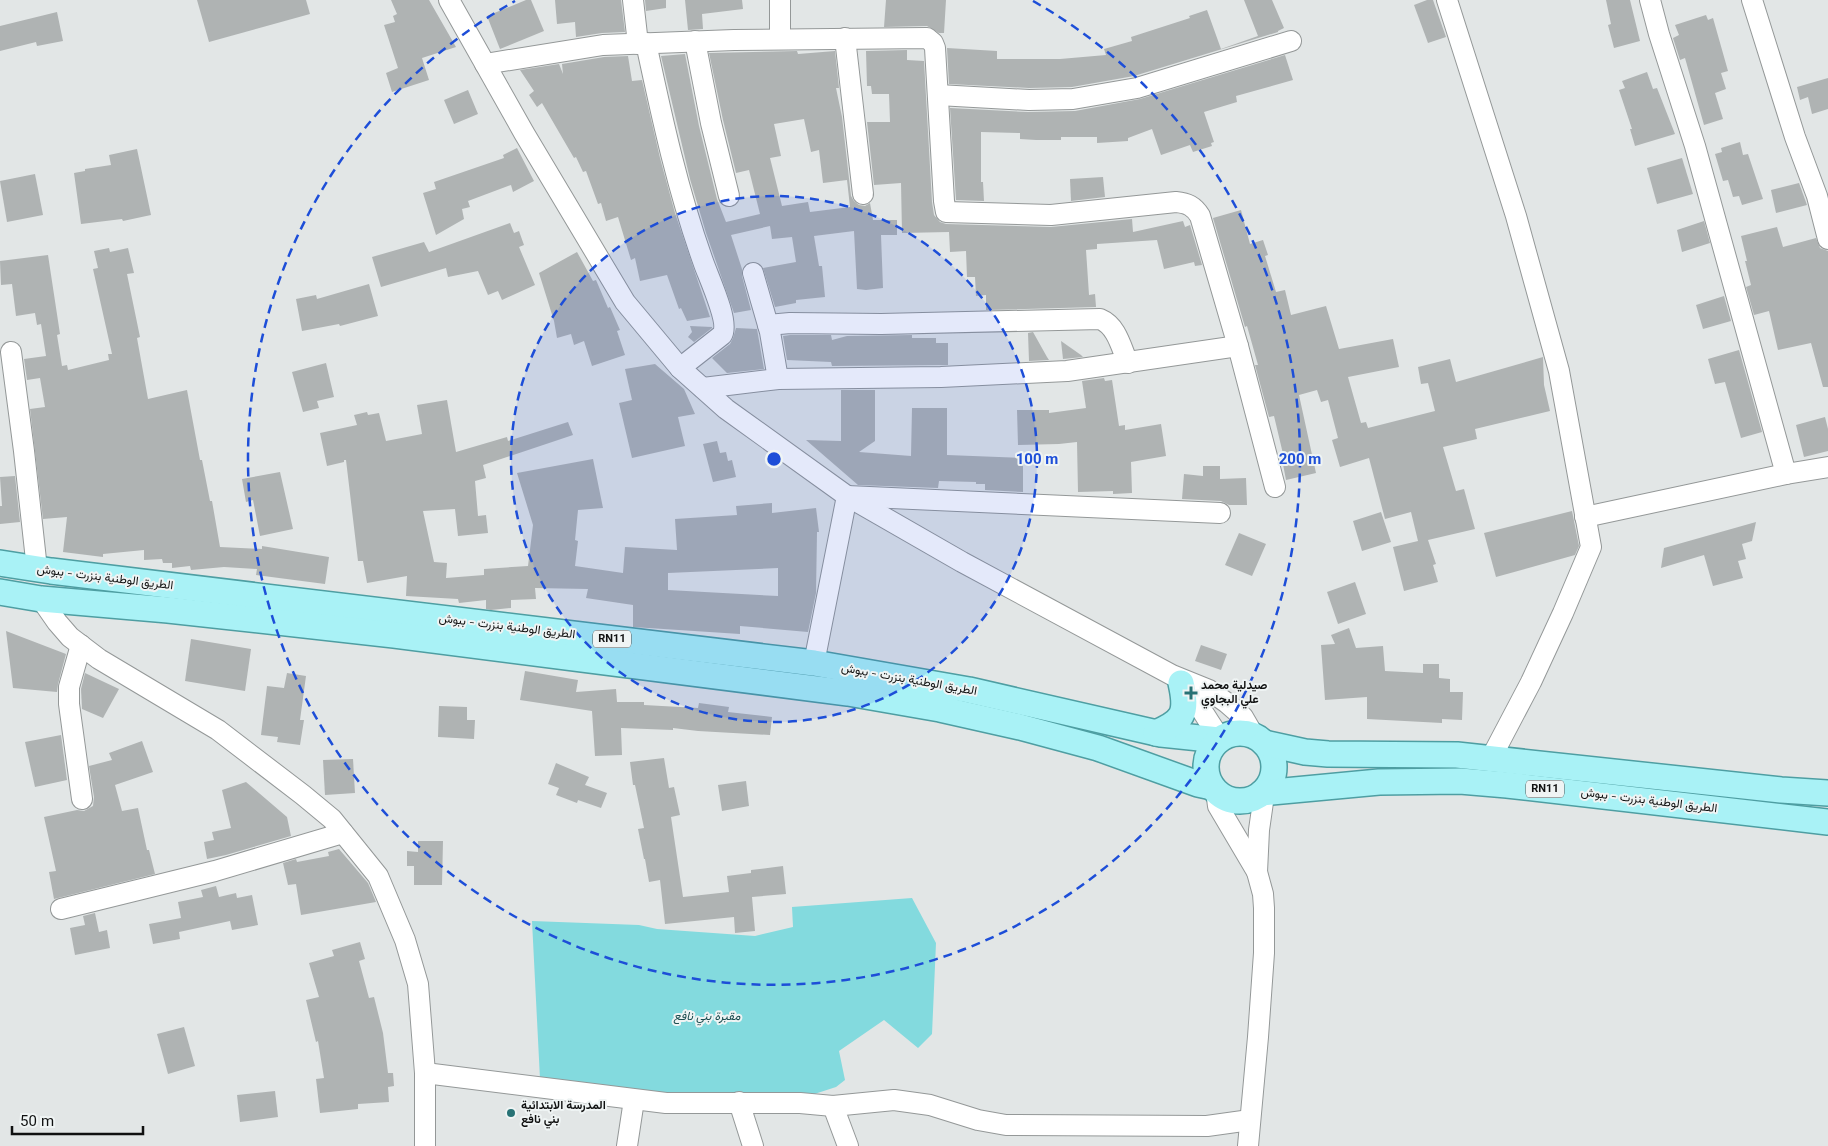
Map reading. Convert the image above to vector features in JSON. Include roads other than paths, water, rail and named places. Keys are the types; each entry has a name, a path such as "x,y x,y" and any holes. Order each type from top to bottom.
{"main road":[{"name":"الطريق الوطنية بنزرت - ببوش","path":"0,563 814,663 969,690 1156,733 1220,739"},
{"name":"الطريق الوطنية بنزرت - ببوش","path":"0,592 41,599 168,610 394,635 848,693 940,709 1020,727 1098,748 1214,789"},
{"path":"1156,733 1171,726 1180,719 1184,702 1177,679"},
{"name":"RN11","path":"1220,739 1237,733 1259,739"},
{"path":"1214,789 1206,770 1207,759 1211,748 1220,739"},
{"name":"الطريق الوطنية بنزرت - ببوش","path":"1259,739 1304,752 1328,754 1457,755 1780,790 1828,793"},
{"path":"1259,739 1271,752 1274,763 1274,774 1269,785 1261,794"},
{"name":"الطريق الوطنية بنزرت - ببوش","path":"1261,794 1379,782 1460,781 1828,822"},
{"name":"RN11","path":"1214,789 1224,797 1233,800 1252,799 1261,794"}],"street":[{"path":"449,0 625,302 680,368 726,409 847,496 962,562 1177,679 1208,690 1243,717 1259,739"},
{"path":"633,0 642,44 691,229 720,308 725,327 722,335 680,368"},
{"path":"780,0 780,39"},
{"path":"1447,0 1516,216 1559,371 1591,547 1531,682 1491,758"},
{"path":"1650,0 1658,34 1695,146 1786,474"},
{"path":"1752,0 1795,137 1816,196 1828,239"},
{"path":"845,38 863,194"},
{"path":"486,64 594,46 695,41 927,38 936,48 946,212 1051,214 1176,202 1187,203 1196,209 1200,216 1238,346 1275,487"},
{"path":"695,41 711,123 729,196"},
{"path":"938,95 1029,100 1074,100 1137,88 1291,41"},
{"path":"753,273 768,325 778,379"},
{"path":"768,325 790,323 881,324 1100,319 1108,323 1114,331 1128,363"},
{"path":"703,388 778,379 1021,374 1067,371 1238,346"},
{"path":"11,352 37,569"},
{"path":"1585,517 1786,474 1828,467"},
{"path":"847,496 1220,513"},
{"path":"814,663 834,554 847,496"},
{"path":"41,599 70,637 99,659 218,730 303,795 332,819 378,876 405,940 418,984 425,1073 425,1146"},
{"path":"81,645 69,687 69,704 82,799"},
{"path":"1177,679 1192,695 1220,739"},
{"path":"1214,789 1218,806 1257,872 1263,894 1265,932 1248,1146"},
{"path":"1257,872 1259,830 1263,802 1261,794"},
{"path":"61,910 214,871 344,833"},
{"path":"425,1073 634,1100 674,1103 800,1103 833,1106 894,1100 911,1102 1006,1125 1207,1126 1250,1120"},
{"path":"627,1146 634,1100"},
{"path":"739,1102 753,1146"},
{"path":"833,1106 848,1146"}],"place":[{"name":"صيدلية محمد علي البجاوي","path":"1191,693"},
{"name":"المدرسة الابتدائية بني نافع","path":"511,1113"}],"park label":[{"name":"مقبرة بني نافع","path":"707,1017"}]}
